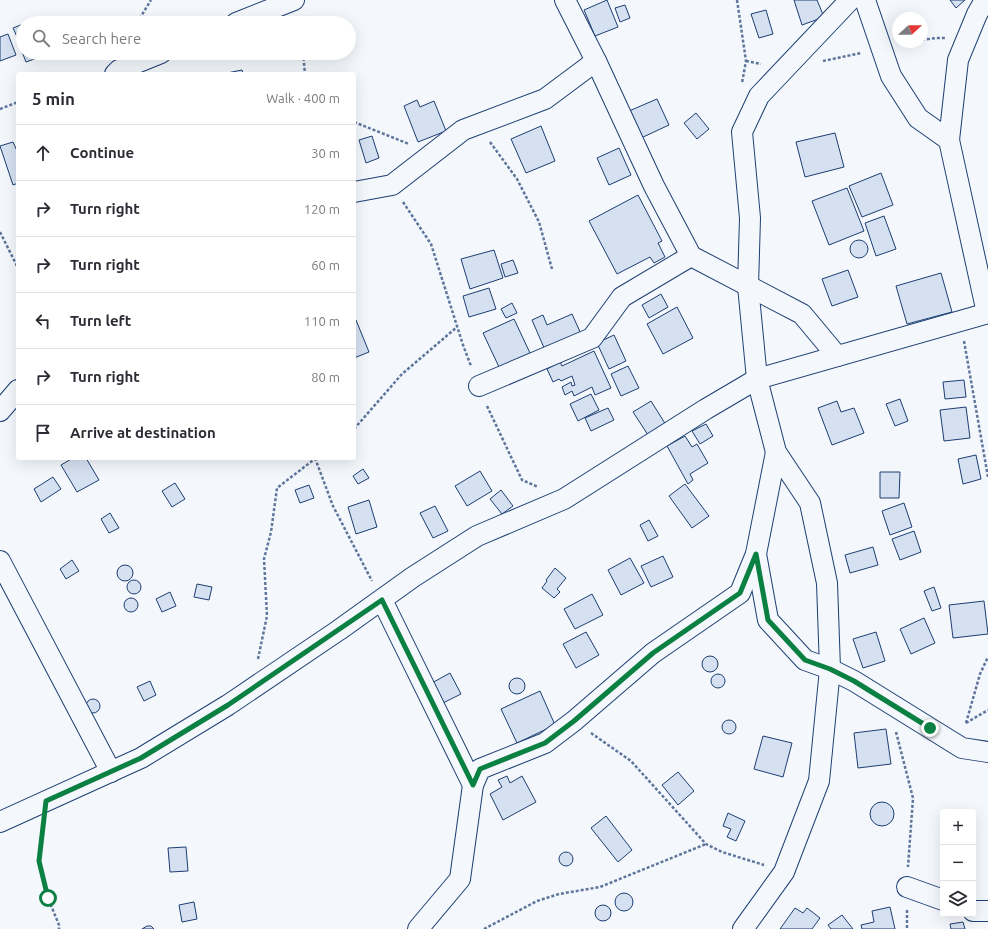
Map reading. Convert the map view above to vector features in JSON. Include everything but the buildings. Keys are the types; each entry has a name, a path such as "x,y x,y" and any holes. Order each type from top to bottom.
{"street":[{"path":"253,16 292,0"},
{"path":"565,0 596,61 654,186 691,256 802,314 837,356"},
{"path":"743,929 784,872 819,781 830,669 828,583 810,502 776,452 757,379 748,286 750,218 742,132 759,96 850,0"},
{"path":"865,0 891,76 918,118 949,140"},
{"path":"0,822 141,758 228,705 382,600 413,577 477,536 564,499 706,408 757,379 988,313 949,140 958,60 977,14 985,0"},
{"path":"117,72 144,60"},
{"path":"356,192 392,184 463,130 545,99 596,61"},
{"path":"479,386 592,338 622,297 691,256"},
{"path":"0,411 16,392"},
{"path":"418,929 460,879 473,785 480,769 545,743 574,721 653,653 740,593 756,554 776,452"},
{"path":"756,554 768,620 805,660 830,669 854,681 962,748 988,752"},
{"path":"0,561 111,772"},
{"path":"382,600 473,785"},
{"path":"907,887 940,899"},
{"path":"976,911 988,911"}],"path":[{"path":"141,16 151,0"},
{"path":"737,0 746,61 741,89"},
{"path":"823,61 860,54 892,45"},
{"path":"304,60 305,72"},
{"path":"746,61 785,68"},
{"path":"0,109 16,103"},
{"path":"356,123 432,154"},
{"path":"463,130 485,136 517,179 539,222 552,269"},
{"path":"392,184 431,244 457,327 479,386 522,480 564,499"},
{"path":"0,232 16,264"},
{"path":"960,321 988,477"},
{"path":"356,427 402,374 457,327"},
{"path":"254,687 258,656 267,616 264,559 271,532 277,488 312,460"},
{"path":"316,460 333,506 382,600"},
{"path":"966,723 980,674 988,657"},
{"path":"888,701 913,798 907,887 907,929"},
{"path":"574,721 631,761 706,844 722,852 784,872"},
{"path":"46,801 39,861 48,898 59,924 59,929"},
{"path":"484,929 537,901 559,894 600,888 706,844"}],"route":[{"path":"48,898 39,861 46,801 141,758 228,705 382,600 473,785 480,769 545,743 574,721 653,653 740,593 756,554 768,620 805,660 830,669 854,681 930,728"}]}
